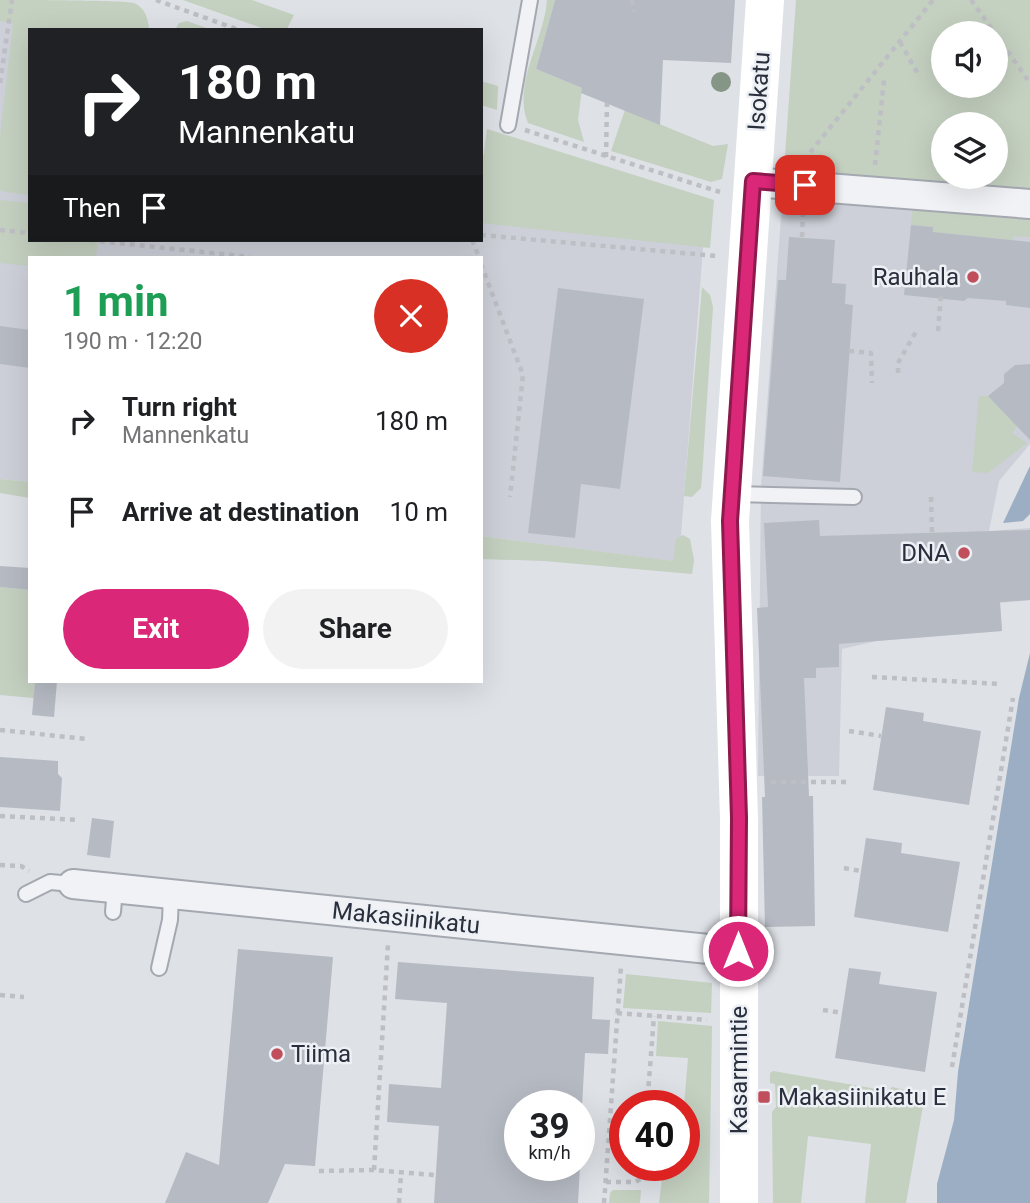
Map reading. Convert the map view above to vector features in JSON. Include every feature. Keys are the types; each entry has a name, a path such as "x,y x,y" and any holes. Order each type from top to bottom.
{"street":[{"name":"Isokatu","path":"753,186 765,0"},
{"path":"753,186 1030,204"},
{"name":"Kasarmintie","path":"739,1203 739,818 730,521 753,186"},
{"name":"Makasiinikatu","path":"73,884 114,900 171,895 738,951"}],"lane":[{"path":"508,125 530,0"},
{"path":"732,494 854,497"},
{"path":"26,894 50,882 73,884"},
{"path":"159,968 170,920 171,895"}],"path":[{"path":"0,83 12,0"},
{"path":"156,0 233,28"},
{"path":"632,0 634,12"},
{"path":"508,125 715,191 753,186 813,151 933,0"},
{"path":"971,0 986,21"},
{"path":"0,22 7,23"},
{"path":"900,42 918,74"},
{"path":"1008,52 1030,83"},
{"path":"873,176 884,80"},
{"path":"606,156 607,103"},
{"path":"0,230 28,233"},
{"path":"483,235 723,256"},
{"path":"109,242 241,256"},
{"path":"483,269 523,375 510,497"},
{"path":"938,331 942,294"},
{"path":"898,373 898,363 917,330"},
{"path":"849,351 871,353 872,383"},
{"path":"931,497 932,533"},
{"path":"872,677 1001,684"},
{"path":"952,1067 1013,698"},
{"path":"0,730 87,739"},
{"path":"849,731 881,736"},
{"path":"757,782 847,782"},
{"path":"0,816 79,820"},
{"path":"844,869 861,871"},
{"path":"374,1170 388,941"},
{"path":"604,1203 621,965"},
{"path":"0,995 24,997"},
{"path":"822,1010 842,1013"},
{"path":"617,1013 688,1018"},
{"path":"648,1090 654,1016"},
{"path":"318,1171 374,1170 434,1175"},
{"path":"399,1203 401,1173"},
{"path":"606,1182 637,1181"}],"shaded area":[{"path":"0,0 28,28 28,242 483,242 483,155 704,235 679,562 483,536 483,256 28,256 28,482 0,479"},
{"path":"783,191 1030,217 1030,444 999,481 989,531 1030,528 1030,600 1000,603 1002,631 877,641 842,649 839,776 758,776 761,486"}],"green space":[{"path":"0,0 92,1 134,3 143,10 149,25 149,28 28,28 28,195 0,191 0,136 13,24 0,21"},
{"path":"183,0 252,0 294,15 288,28 261,28"},
{"path":"547,0 555,0 536,69 582,88 578,120 584,142 528,123 524,108 526,77"},
{"path":"796,0 1030,0 1030,190 1008,188 1008,112 931,112 931,182 784,170"},
{"path":"187,21 206,28 176,28 179,23"},
{"path":"483,82 498,86 497,110 483,106"},
{"path":"625,110 713,146 728,144 722,179 711,182 611,151"},
{"path":"487,129 714,200 710,248 483,223 483,159"},
{"path":"0,200 28,203 28,242 98,242 96,256 28,256 28,266 0,263"},
{"path":"913,208 1030,218 1030,237 1013,236 1013,240 933,232 933,227 911,225"},
{"path":"702,287 710,295 713,307 701,488 692,497 684,496"},
{"path":"979,396 988,396 1017,426 1012,433 1027,443 988,473 972,472"},
{"path":"0,479 28,482 28,498 0,493"},
{"path":"683,535 690,539 694,560 692,574 544,561 483,559 483,536 673,561 676,539"},
{"path":"0,587 28,590 28,683 35,683 34,698 0,695"},
{"path":"626,974 712,983 711,1013 623,1008"},
{"path":"658,1021 712,1026 709,1203 659,1203 662,1181 700,1181 700,1090 685,1090 688,1058 656,1056"},
{"path":"773,1071 888,1091 892,1087 922,1094 923,1106 906,1203 865,1203 871,1144 808,1136 801,1203 773,1203 772,1112 776,1107 775,1084 770,1083 770,1073"},
{"path":"613,1190 641,1190 640,1203 609,1203"}],"water":[{"path":"1030,466 1030,514 1023,521 1003,523"},
{"path":"1030,653 1030,1203 937,1203 937,1184 954,1120 958,1072 1019,698"}],"building":[{"path":"555,0 735,0 731,63 663,60 660,125 581,93 582,88 536,69"},
{"path":"911,225 933,227 933,232 1030,242 1030,308 1006,305 1006,301 968,298 964,301 904,295"},
{"path":"789,237 835,240 832,283 846,284 845,304 853,305 840,482 763,476 778,280 786,280"},
{"path":"558,288 644,299 620,489 581,484 575,538 528,533"},
{"path":"0,326 28,330 28,368 0,364"},
{"path":"1030,364 1030,440 988,396 1004,383 1004,374 1015,365"},
{"path":"819,520 820,536 1030,530 1030,600 1000,602 1002,631 839,644 839,667 816,668 816,678 804,678 809,796 813,796 815,926 765,927 762,797 765,797 757,608 768,607 764,523"},
{"path":"0,566 28,568 28,590 0,587"},
{"path":"35,683 57,683 54,717 32,715"},
{"path":"886,707 924,713 923,721 981,731 969,805 873,790"},
{"path":"0,757 58,761 58,774 62,778 60,811 0,807"},
{"path":"92,818 114,821 110,858 87,855"},
{"path":"866,838 902,843 901,853 960,862 948,932 854,917"},
{"name":"Tiima","path":"238,949 333,957 315,1166 285,1164 268,1203 165,1203 186,1152 219,1165"},
{"path":"398,962 594,977 592,1019 610,1020 608,1054 585,1053 583,1090 504,1090 504,1181 579,1181 578,1203 434,1203 439,1126 387,1122 389,1084 441,1088 447,1003 395,999"},
{"path":"849,968 881,972 879,984 937,992 925,1072 835,1058"}],"place":[{"name":"Rauhala","path":"973,277"},
{"name":"DNA","path":"964,553"},
{"name":"Tiima","path":"277,1054"},
{"name":"Makasiinikatu E","path":"764,1097"}],"route":[{"path":"738,951 739,818 730,521 753,181 805,185"}]}
